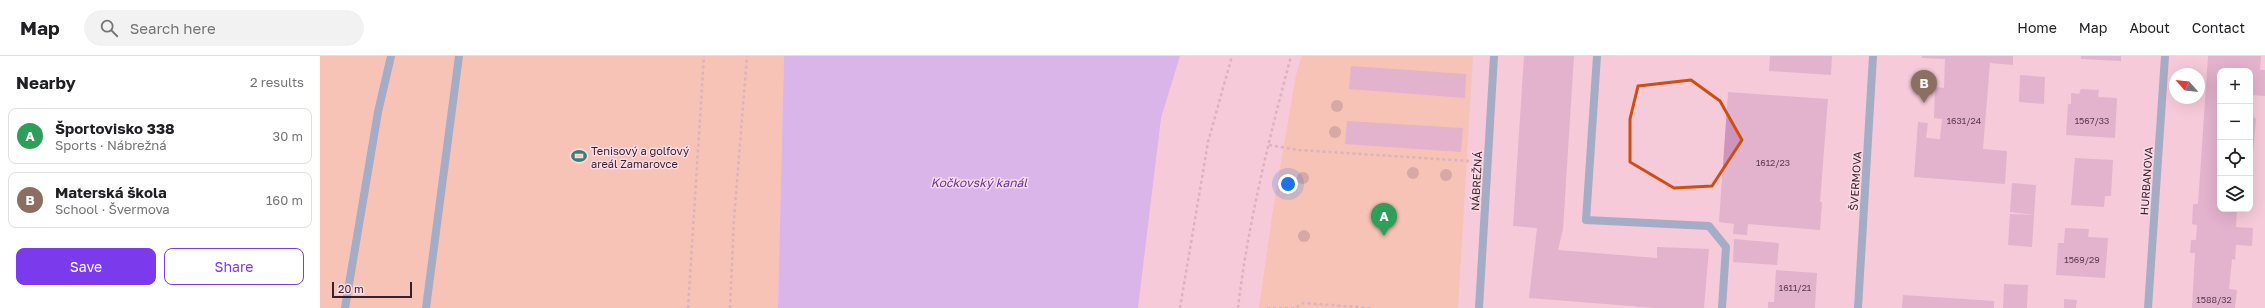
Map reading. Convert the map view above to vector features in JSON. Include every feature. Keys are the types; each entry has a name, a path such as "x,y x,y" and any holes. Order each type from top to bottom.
{"street":[{"path":"345,308 378,112 390,56"},
{"path":"426,308 458,56"},
{"name":"NÁBREŽNÁ","path":"1479,308 1494,56"},
{"path":"1597,56 1586,220 1709,226 1726,247 1722,308"},
{"name":"ŠVERMOVA","path":"1858,308 1874,56"},
{"name":"HURBANOVA","path":"2148,308 2165,56"}],"path":[{"path":"688,308 704,56"},
{"path":"730,308 734,219 747,56"},
{"path":"1180,308 1208,142 1232,56"},
{"path":"1238,308 1242,274 1269,145 1291,56"},
{"path":"1269,145 1299,150 1472,161"},
{"path":"1300,308 1303,304"},
{"path":"1267,308 1295,308 1303,304 1372,308"}],"highlighted area":[{"path":"1691,80 1720,101 1742,140 1712,186 1674,188 1630,162 1630,119 1638,86"}],"shaded area":[{"path":"320,56 784,56 778,308 320,308"},
{"path":"1302,56 1473,56 1458,308 1259,308 1273,209 1296,75"}],"water":[{"name":"Kočkovský kanál","path":"784,56 1180,56 1161,118 1138,308 778,308"}],"building":[{"path":"1524,56 1574,56 1563,229 1558,250 1657,258 1657,247 1709,249 1704,308 1656,308 1529,298 1537,228 1513,226"},
{"path":"1770,56 1832,56 1831,75 1769,71"},
{"path":"1922,56 2013,56 2013,65 1990,63 1983,149 2007,151 2005,184 1914,177 1918,122 1928,123 1926,138 1940,139 1942,119 1934,118 1935,87 1944,88 1945,59 1922,58"},
{"path":"2081,56 2121,56 2121,61 2081,59"},
{"path":"2208,56 2261,56 2260,70 2265,70 2265,96 2253,95 2253,68 2217,68 2217,212 2237,212 2236,227 2253,228 2252,246 2236,245 2235,260 2232,259 2229,289 2237,290 2235,308 2192,308 2195,253 2190,253 2191,240 2196,240 2197,225 2192,224 2193,204 2198,204"},
{"path":"1351,66 1466,74 1465,98 1349,89"},
{"path":"2020,75 2045,77 2044,104 2019,102"},
{"path":"2081,89 2099,90 2098,97 2117,98 2115,138 2066,135 2068,104 2071,104 2071,93 2079,94"},
{"path":"1728,92 1828,99 1820,202 1822,202 1820,230 1748,224 1747,235 1733,234 1734,224 1719,222"},
{"path":"2253,118 2256,118 2253,153"},
{"path":"1347,121 1463,128 1461,152 1345,144"},
{"path":"2075,158 2113,160 2111,196 2105,196 2104,207 2071,205"},
{"path":"2012,183 2036,185 2034,215 2010,212"},
{"path":"2010,214 2034,215 2032,247 2008,245"},
{"path":"2065,228 2089,229 2088,237 2108,238 2105,278 2056,275 2058,243 2064,243"},
{"path":"1734,239 1779,243 1777,265 1733,262"},
{"path":"1776,270 1817,273 1815,308 1768,308 1768,302 1774,302"},
{"path":"2004,284 2028,285 2027,308 2003,308"},
{"path":"1903,295 1994,301 1994,308 1902,308"},
{"path":"2064,299 2077,300 2076,308 2064,308"}],"place":[{"name":"Materská škola","path":"1924,103"},
{"name":"Tenisový a golfový areál Zamarovce","path":"579,156"},
{"name":"Športovisko 338","path":"1384,236"}]}
